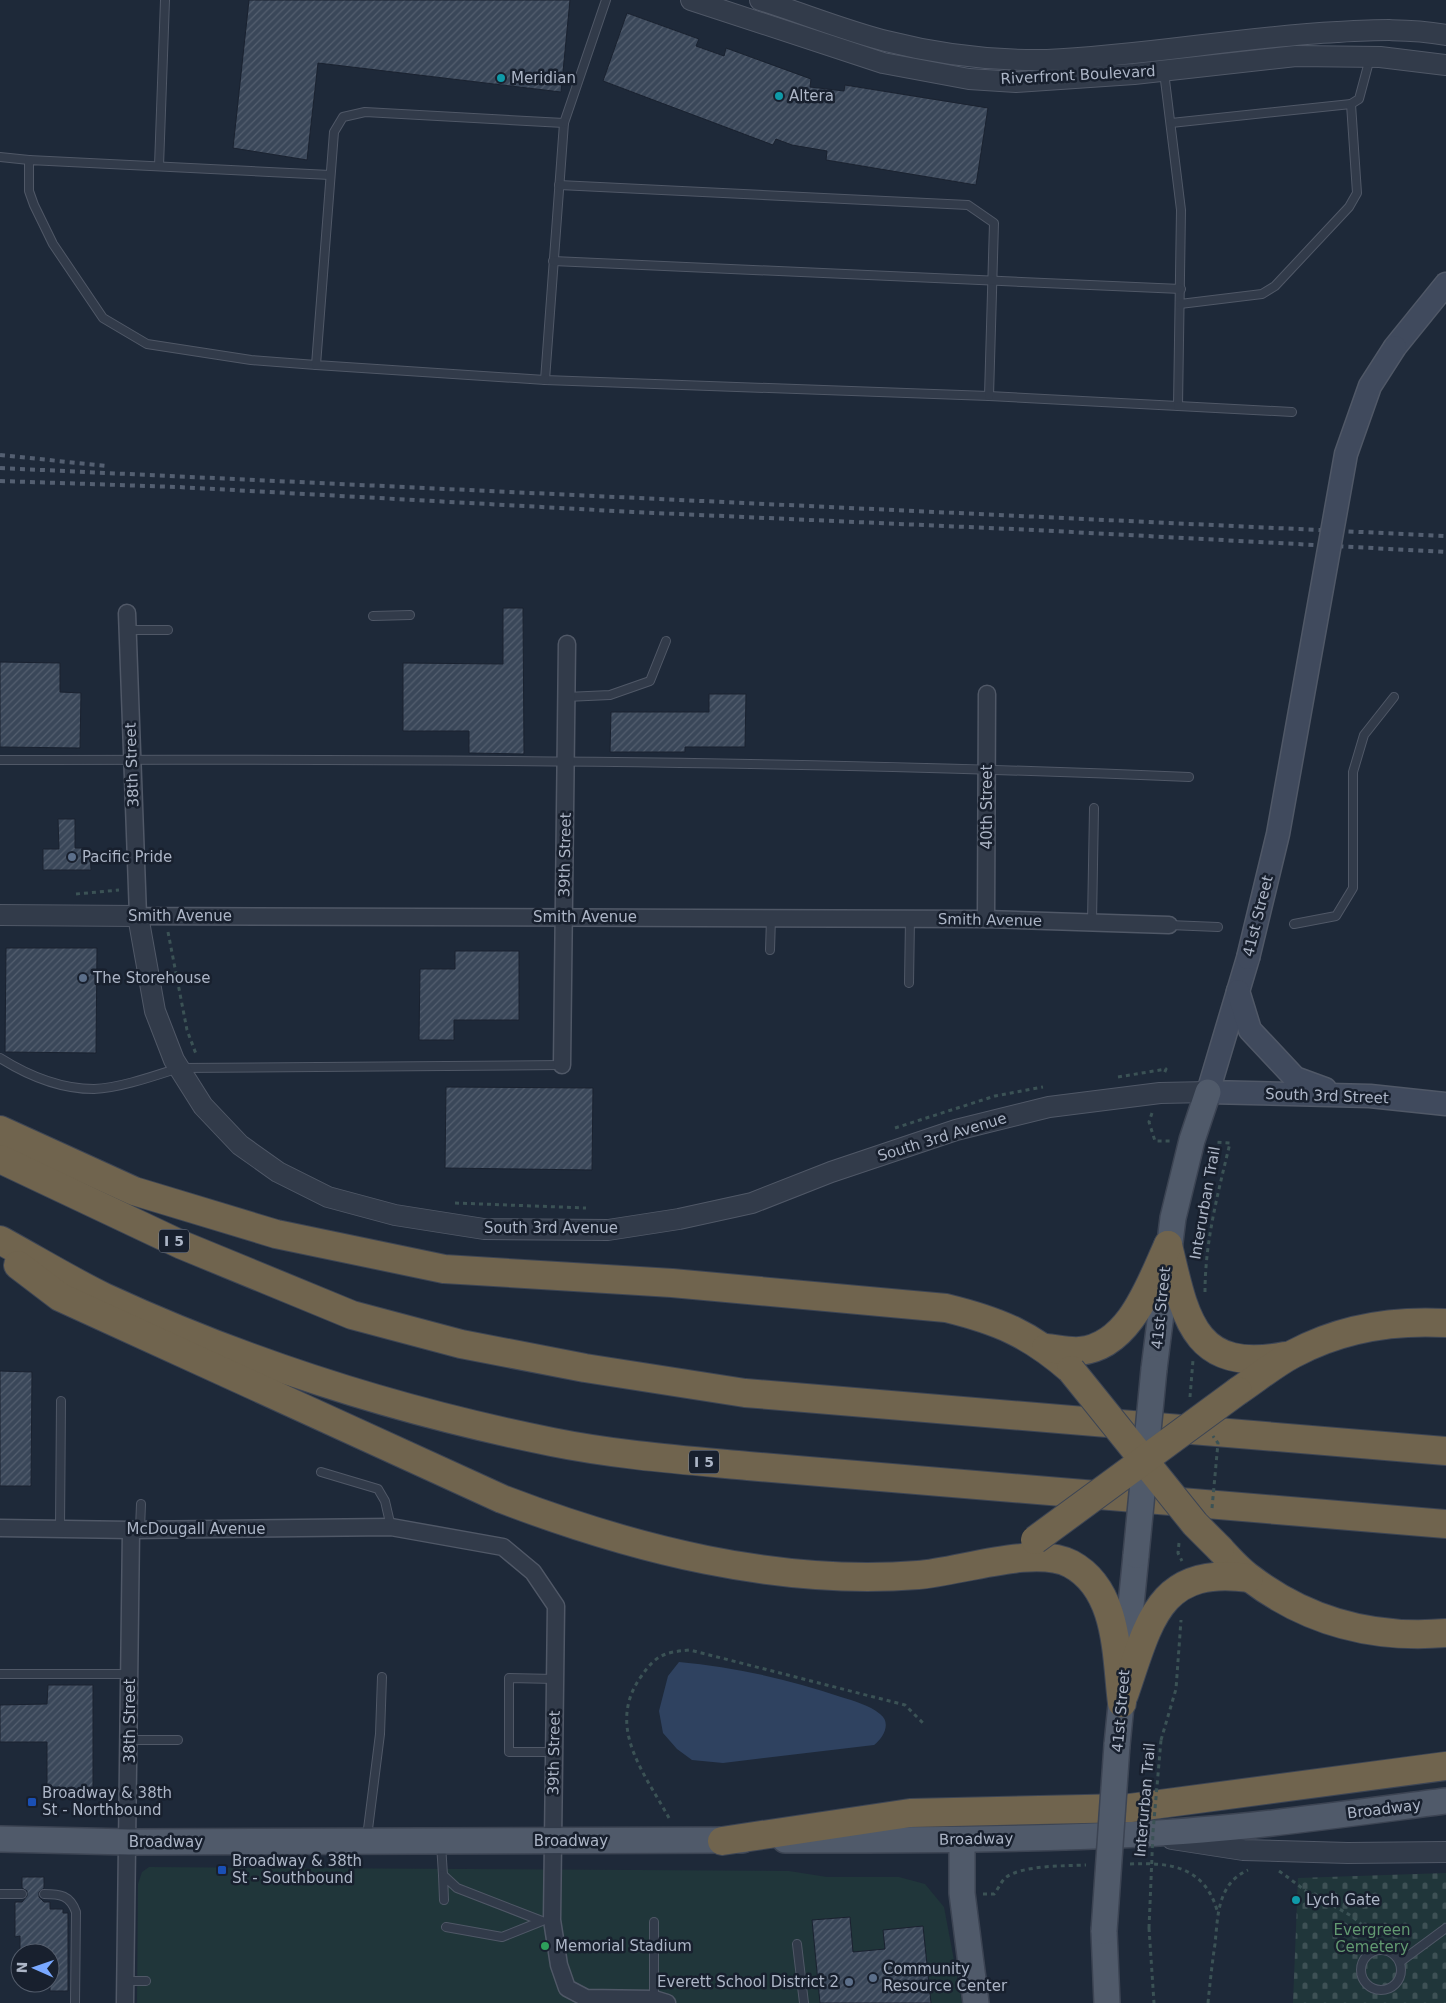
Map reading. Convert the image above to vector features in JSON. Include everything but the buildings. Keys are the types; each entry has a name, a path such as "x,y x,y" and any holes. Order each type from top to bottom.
{"highway":[{"path":"0,1130 134,1190 276,1234 444,1269 672,1283 925,1305 987,1319 1046,1348 1071,1370 1146,1461 1187,1533 1220,1549 1249,1578 1286,1602 1337,1624 1399,1635 1446,1633"},
{"name":"I 5","path":"0,1159 182,1245 352,1315 480,1348 585,1368 746,1392 1446,1451"},
{"name":"I 5","path":"0,1240 104,1296 212,1342 336,1388 553,1442 663,1458 748,1466 1446,1524"},
{"path":"1046,1348 1079,1351 1097,1347 1117,1336 1130,1320 1148,1288 1168,1245"},
{"path":"1168,1245 1185,1313 1193,1329 1200,1352 1251,1361 1290,1355"},
{"path":"0,1250 60,1297 502,1499 556,1520 700,1559 765,1570 893,1577 944,1572 1004,1560 1055,1559 1070,1564 1089,1577 1107,1604 1116,1650 1122,1703"},
{"path":"1004,1560 1146,1461 1199,1419 1290,1355 1334,1336 1362,1327 1414,1321 1446,1323"},
{"path":"1122,1703 1150,1625 1163,1603 1179,1588 1192,1581 1224,1574 1249,1578"},
{"path":"722,1840 910,1812 1130,1808 1446,1766"}],"main road":[{"name":"41st Street","path":"1107,2003 1104,1931 1118,1745 1154,1369 1168,1245 1192,1140 1248,958 1278,834 1346,454 1370,386 1395,347 1446,284"},
{"path":"1238,990 1250,1030 1266,1048 1295,1078 1339,1095"},
{"name":"South 3rd Street","path":"1208,1092 1370,1096 1446,1104"},
{"name":"Broadway","path":"0,1839 128,1842 962,1840 1143,1834 1318,1818 1446,1801"},
{"path":"962,1840 962,1893 976,2003"}],"street":[{"name":"Riverfront Boulevard","path":"691,0 883,64 936,74 1016,82 1162,60 1291,34 1400,29 1446,34"},
{"name":"Riverfront Boulevard","path":"760,0 885,40 945,52 1046,60 1162,60 1296,56 1370,57 1446,65"},
{"name":"38th Street","path":"127,613 138,916"},
{"name":"39th Street","path":"562,1065 567,644"},
{"name":"40th Street","path":"986,919 987,694"},
{"name":"Smith Avenue","path":"0,915 986,919 1169,925"},
{"name":"South 3rd Avenue","path":"138,916 155,1011 180,1068 203,1106 240,1146 278,1172 328,1197 395,1216 484,1230 608,1230 679,1219 752,1202 831,1172 956,1130 1049,1107 1160,1093 1208,1092"},
{"name":"39th Street","path":"391,1527 503,1547 533,1572 556,1606 552,1841 547,1921 567,1988 586,1998 660,2001"},
{"name":"McDougall Avenue","path":"0,1528 136,1530 391,1527"},
{"name":"38th Street","path":"126,2003 130,1674 136,1530"},
{"name":"Broadway","path":"1143,1834 1276,1857 1348,1853 1446,1852"}],"lane":[{"path":"158,166 166,0"},
{"path":"545,380 564,123 606,0"},
{"path":"1171,123 1351,104 1359,99 1370,57"},
{"path":"1162,60 1182,210 1178,406"},
{"path":"1180,304 1262,294 1275,286 1349,207 1356,193 1351,104"},
{"path":"316,365 334,132 343,117 365,112 564,123"},
{"path":"0,157 330,175"},
{"path":"29,160 29,191 53,244 103,318 146,344 251,360 545,380 989,396 1292,412"},
{"path":"559,185 968,205 994,223 994,281 989,396"},
{"path":"554,261 1181,289"},
{"path":"373,616 410,615"},
{"path":"127,630 168,630"},
{"path":"566,696 610,696 650,681 666,641"},
{"path":"1294,924 1336,916 1353,888 1354,772 1364,735 1394,697"},
{"path":"0,760 565,762 987,768 1188,777"},
{"path":"1092,922 1094,808"},
{"path":"770,950 771,918"},
{"path":"909,983 910,919"},
{"path":"1169,925 1218,926"},
{"path":"0,1058 19,1070 53,1083 94,1089 141,1080 180,1068 562,1065"},
{"path":"60,1529 61,1401"},
{"path":"321,1472 378,1489 384,1501 391,1527"},
{"path":"136,1530 141,1504"},
{"path":"0,1674 130,1674"},
{"path":"367,1841 380,1734 382,1677"},
{"path":"554,1752 508,1752 510,1678 555,1679"},
{"path":"130,1740 178,1740"},
{"path":"441,1841 444,1900"},
{"path":"443,1874 457,1888 547,1921"},
{"path":"0,1894 22,1894"},
{"path":"44,1894 61,1894 73,1904 76,1912 75,2003"},
{"path":"446,1927 502,1937 547,1921"},
{"path":"654,1922 660,2001"},
{"path":"1400,1962 1446,1928"},
{"path":"797,1944 804,2003"},
{"path":"1378,1949 1391,1952 1400,1962 1401,1968 1398,1981 1387,1989 1374,1989 1363,1980 1360,1967 1366,1955 1378,1949"},
{"path":"126,1981 146,1981"}],"path":[{"path":"72,894 137,889"},
{"path":"165,916 173,969 187,1030 201,1068"},
{"path":"1110,1078 1166,1069 1160,1093"},
{"path":"893,1129 995,1096 1048,1086"},
{"name":"Interurban Trail","path":"1160,1093 1149,1122 1155,1141 1192,1140 1230,1143 1211,1220 1206,1255 1206,1300"},
{"path":"453,1203 594,1208"},
{"path":"1192,1581 1178,1553 1187,1533 1212,1511 1218,1443 1199,1419 1190,1401 1200,1352"},
{"name":"Interurban Trail","path":"1154,2003 1149,1928 1151,1860 1161,1740 1176,1688 1182,1616"},
{"path":"681,1841 629,1745 626,1721 628,1702 635,1685 659,1656 672,1651 690,1650 904,1705 923,1723"},
{"path":"1276,1857 1308,1892 1356,1918 1373,1937 1378,1949"},
{"path":"1208,2003 1217,1910 1224,1893 1231,1883 1250,1869"}],"green space":[{"name":"Memorial Stadium","path":"149,1867 789,1871 827,1877 899,1877 925,1884 944,1907 962,2003 137,2003 138,1884 142,1872"},
{"name":"Evergreen Cemetery","path":"1446,1873 1446,2003 1293,2003 1298,1878"}],"water":[{"path":"679,1662 761,1675 856,1702 880,1714 884,1718 885,1730 874,1745 723,1763 692,1760 677,1749 663,1733 659,1711 668,1676"}],"railway":[{"path":"0,455 107,466"},
{"path":"0,468 1446,536"},
{"path":"0,481 178,487 633,512 1034,530 1446,552"}],"place":[{"name":"Meridian","path":"501,78"},
{"name":"Altera","path":"779,96"},
{"name":"Pacific Pride","path":"72,857"},
{"name":"The Storehouse","path":"83,978"},
{"name":"Broadway & 38th St - Northbound","path":"32,1802"},
{"name":"Broadway & 38th St - Southbound","path":"222,1870"},
{"name":"Lych Gate","path":"1296,1900"},
{"name":"Memorial Stadium","path":"545,1946"},
{"name":"Community Resource Center","path":"873,1978"},
{"name":"Everett School District 2","path":"849,1982"}]}
